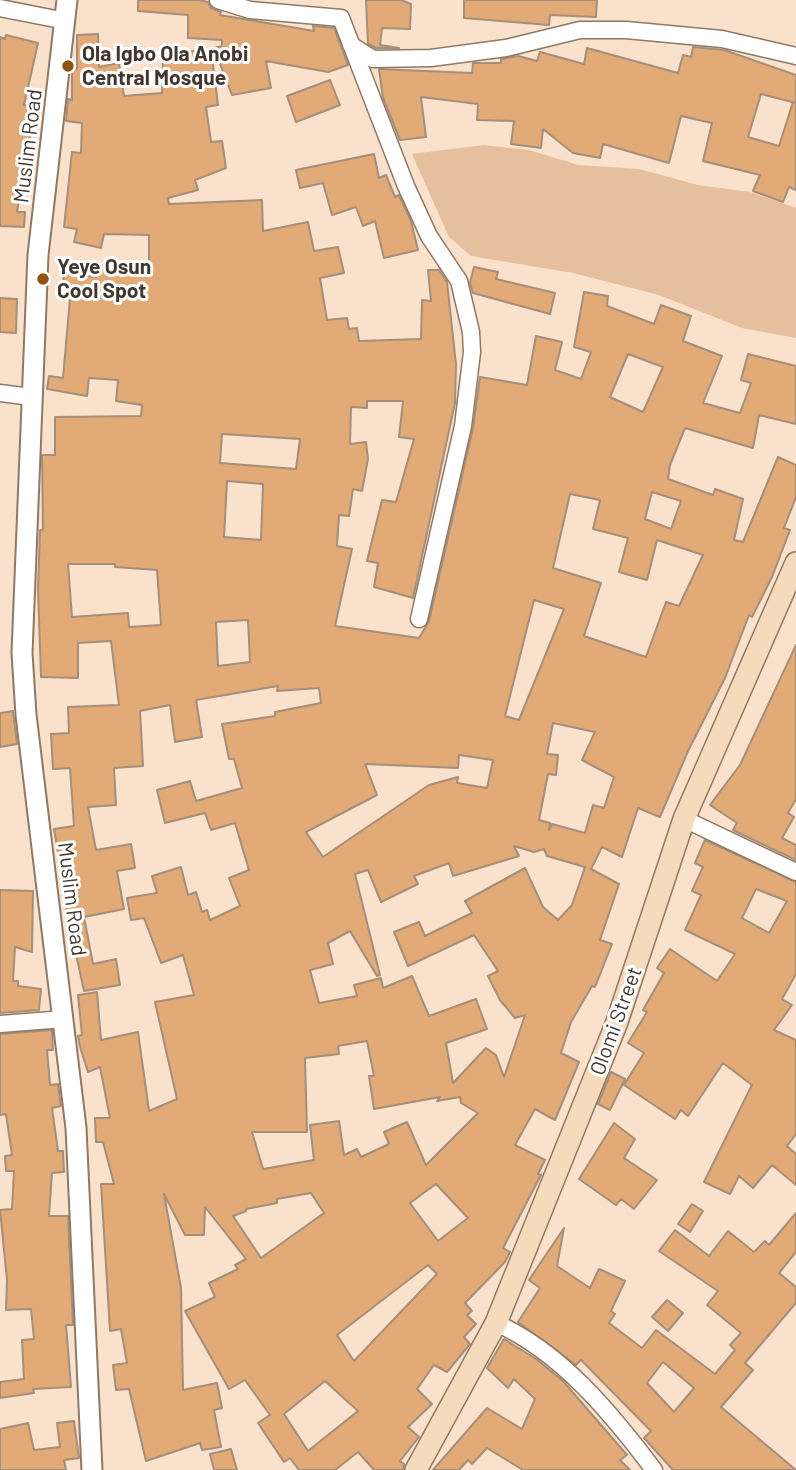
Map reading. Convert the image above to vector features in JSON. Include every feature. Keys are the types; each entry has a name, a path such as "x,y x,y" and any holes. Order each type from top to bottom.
{"main road":[{"name":"Olomi Street","path":"416,1470 496,1323 617,1022 684,819 796,563"}],"street":[{"name":"Muslim Road","path":"67,0 38,255 22,653 26,715 76,1128 92,1470"},
{"path":"218,0 250,10 341,18 423,223 462,289 471,332 472,352 463,426 419,620"},
{"path":"0,8 65,20"},
{"path":"351,45 373,58 431,58 506,48 580,30 626,30 722,39 796,57"},
{"path":"0,393 31,397"},
{"path":"684,819 796,872"},
{"path":"0,1024 64,1019"},
{"path":"496,1323 544,1352 574,1378 654,1470"}],"shaded area":[{"path":"484,145 529,150 578,165 639,169 698,185 750,192 796,208 796,338 742,328 659,295 573,273 471,256 449,237 412,154"}],"building":[{"path":"138,0 199,0 208,2 211,8 221,12 220,15 314,31 313,26 334,28 348,65 328,72 266,61 271,88 232,95 214,48 222,46 222,40 188,38 188,15 138,11"},
{"path":"366,0 401,0 411,4 410,29 382,28 380,45 399,48 376,48 368,44"},
{"path":"464,0 597,0 596,17 550,15 549,25 464,18"},
{"path":"98,34 99,67 119,63 124,96 162,93 163,56 211,48 218,105 206,107 211,142 222,141 226,168 195,180 198,190 168,198 169,204 262,200 263,231 308,222 314,251 338,247 344,273 320,278 327,320 347,318 349,329 357,328 359,341 421,339 422,300 431,301 428,270 439,270 447,282 456,364 455,403 413,598 374,587 378,563 367,561 382,500 396,502 414,439 399,437 403,401 367,401 367,408 351,407 350,444 366,442 368,459 362,491 353,489 349,516 339,515 337,546 352,549 335,626 419,638 429,621 473,428 480,377 527,385 536,336 562,342 555,370 581,379 591,352 574,347 584,292 608,296 607,306 654,324 661,305 691,316 683,341 722,356 703,403 740,413 751,383 741,380 748,354 796,366 796,424 759,415 753,448 685,428 670,465 668,479 713,495 715,489 743,499 734,540 743,542 778,457 796,465 796,497 784,528 790,530 772,577 752,617 749,615 725,678 688,751 660,817 638,808 622,857 602,847 591,869 619,884 600,940 612,944 595,987 592,986 571,1022 561,1053 579,1062 555,1120 535,1109 515,1145 545,1160 538,1174 541,1175 503,1248 510,1252 505,1262 465,1303 472,1311 467,1315 476,1324 464,1337 470,1344 447,1372 434,1365 417,1389 432,1404 408,1427 419,1437 400,1461 404,1464 403,1470 374,1470 358,1452 335,1470 299,1470 290,1458 284,1462 258,1423 270,1415 245,1380 229,1389 185,1311 215,1297 209,1283 238,1269 235,1265 246,1259 205,1207 204,1235 185,1235 164,1194 181,1288 183,1390 217,1383 222,1408 214,1410 221,1447 202,1450 200,1443 146,1461 129,1389 116,1390 113,1365 127,1363 121,1329 110,1331 101,1184 114,1184 103,1142 96,1142 95,1118 110,1118 100,1067 88,1072 80,1047 78,1036 82,1035 78,995 97,992 101,1040 138,1032 149,1111 177,1099 155,1002 194,995 183,955 161,963 144,918 131,920 127,898 157,893 152,876 181,867 188,895 196,892 202,912 207,910 210,920 240,906 229,878 249,870 235,823 211,830 205,813 165,823 157,790 190,781 196,801 242,788 234,759 229,759 222,724 275,716 275,712 321,703 319,688 277,691 278,686 196,700 202,737 175,742 170,705 140,711 143,766 114,768 116,805 88,807 96,850 131,844 135,868 117,871 124,909 84,917 93,964 116,959 120,985 84,991 63,894 65,893 54,829 74,826 70,768 53,769 51,734 69,733 68,707 119,705 111,641 78,643 78,678 41,677 38,589 40,530 43,530 42,455 55,455 55,417 141,416 142,405 116,401 118,380 89,378 87,396 47,389 49,376 63,378 70,298 62,297 64,273 96,277 98,265 149,268 149,235 104,234 101,248 74,242 77,229 64,227 72,152 81,153 82,123 66,121 68,99 72,100 72,69 77,69 77,35","holes":["628,354 663,367 643,412 610,397","222,434 300,439 296,469 220,463","227,481 263,484 261,540 224,537","652,492 681,501 671,529 645,519","570,494 600,500 593,529 628,538 619,572 647,580 657,540 703,555 679,606 666,602 646,657 584,636 601,583 553,568","68,564 115,564 115,567 157,570 161,625 129,627 128,613 72,617","534,600 564,609 519,720 505,716","248,620 250,662 218,666 216,622","553,723 595,732 582,760 614,777 604,808 593,805 585,833 552,824 549,830 550,823 539,820 548,774 556,775 558,755 547,754","459,755 493,760 487,788 457,783 458,777 429,785 323,857 306,832 377,795 365,764 458,768","514,846 534,852 544,849 547,856 585,867 572,905 558,920 543,907 525,868 465,901 472,913 425,936 419,922 394,932 408,966 474,935 498,971 488,976 500,1000 515,1018 525,1015 504,1077 496,1055 486,1048 453,1083 446,1043 487,1029 476,999 429,1016 412,976 383,988 381,978 354,985 357,996 319,1003 310,970 333,964 328,943 350,931 377,976 380,975 355,874 368,870 381,902 418,884 414,876 449,863 453,876 519,856","367,1041 374,1076 369,1076 374,1109 440,1097 437,1101 460,1097 461,1103 478,1113 426,1165 407,1122 384,1132 389,1144 361,1157 357,1149 344,1155 339,1121 310,1125 314,1160 263,1169 252,1132 307,1132 305,1058 339,1054 338,1046","436,1184 468,1218 438,1241 410,1203","311,1193 324,1213 261,1258 233,1216 246,1209 277,1203 277,1199","428,1265 437,1274 354,1361 337,1335","325,1381 358,1411 308,1451 284,1414"]},
{"path":"6,35 38,43 24,105 35,107 17,212 25,212 24,227 0,226 0,37 5,39"},
{"path":"693,47 724,50 796,75 796,190 789,187 783,202 753,191 760,175 703,161 712,123 681,116 669,163 603,144 600,158 573,153 543,129 541,148 511,144 514,121 477,120 478,104 421,97 426,137 400,140 383,98 379,69 472,73 473,63 501,63 501,59 518,56 537,61 540,52 584,64 587,48 678,73 683,55 691,57","holes":["761,94 793,102 779,146 748,137"]},
{"path":"330,80 340,105 296,122 287,96"},
{"path":"374,154 379,178 386,175 395,197 399,195 411,221 418,250 384,258 375,221 363,226 356,207 332,215 323,183 300,188 296,170"},
{"path":"474,267 498,272 496,279 555,293 550,314 473,293 470,283"},
{"path":"0,298 17,299 16,333 0,332"},
{"path":"796,645 796,799 788,813 794,817 782,838 796,845 796,860 733,830 737,823 710,805 740,765"},
{"path":"13,711 17,744 0,747 0,713"},
{"path":"705,840 796,882 796,974 782,999 792,1005 774,1030 796,1040 796,1134 787,1146 796,1154 796,1185 772,1165 753,1188 739,1176 730,1194 704,1182 752,1085 723,1063 688,1116 681,1110 675,1119 624,1085 644,1053 628,1043 647,1012 643,1010 664,973 657,968 670,949 717,981 735,954 685,930 701,895 692,891 703,867 695,863","holes":["756,889 787,901 769,933 742,918"]},
{"path":"0,890 33,891 32,952 15,947 13,981 18,981 18,986 41,989 39,1010 0,1013"},
{"path":"52,1030 53,1050 47,1050 50,1085 58,1084 61,1106 52,1108 58,1151 63,1151 64,1172 52,1173 49,1216 68,1216 73,1325 66,1325 71,1387 33,1389 34,1393 0,1398 0,1382 24,1379 22,1340 34,1339 31,1309 6,1310 7,1280 0,1210 12,1209 14,1171 6,1171 5,1156 12,1155 6,1114 0,1115 0,1034"},
{"path":"611,1072 625,1079 610,1110 598,1104"},
{"path":"614,1123 635,1139 624,1158 657,1180 634,1209 621,1199 616,1205 579,1179"},
{"path":"692,1204 703,1211 690,1232 678,1224"},
{"path":"796,1213 796,1252 779,1273 796,1287 796,1303 745,1363 753,1370 721,1407 796,1470 673,1470 644,1438 651,1431 581,1360 576,1365 518,1322 540,1288 529,1280 564,1228 557,1266 590,1288 599,1269 625,1281 611,1311 615,1314 609,1323 642,1348 656,1330 715,1374 735,1350 730,1345 741,1333 707,1305 718,1291 659,1251 675,1230 709,1256 728,1231 754,1252 765,1241 769,1245","holes":["663,1362 694,1388 674,1412 647,1383"]},
{"path":"667,1300 683,1313 668,1331 652,1317"},
{"path":"504,1339 536,1359 563,1381 627,1455 620,1460 630,1470 523,1470 487,1448 472,1464 468,1460 459,1470 433,1470 487,1408 522,1429 535,1399 514,1379 508,1388 487,1368"},
{"path":"74,1421 79,1458 64,1460 66,1470 0,1470 0,1429 28,1423 34,1450 60,1447 57,1423"},
{"path":"231,1449 237,1470 214,1470 210,1454"}],"place":[{"name":"Ola Igbo Ola Anobi Central Mosque","path":"68,66"},
{"name":"Yeye Osun Cool Spot","path":"43,279"}]}
